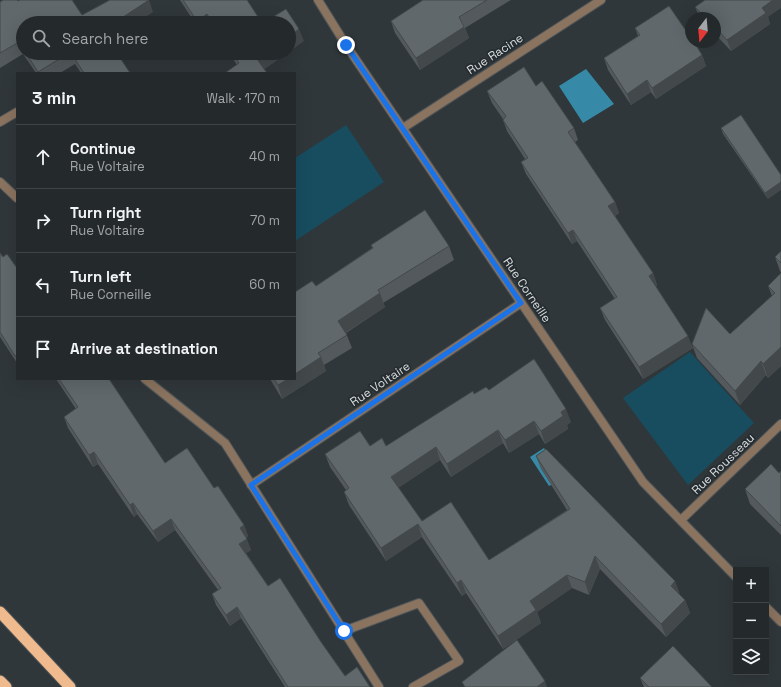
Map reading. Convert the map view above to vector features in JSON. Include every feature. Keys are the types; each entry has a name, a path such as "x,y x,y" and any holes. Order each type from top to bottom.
{"highway":[{"path":"0,612 70,687"},
{"path":"0,681 6,687"}],"street":[{"name":"Rue Corneille","path":"318,0 402,128 643,482 733,573"},
{"name":"Rue Racine","path":"402,128 601,0"},
{"path":"0,122 16,113"},
{"path":"0,182 16,197"},
{"name":"Rue Voltaire","path":"251,485 521,303"},
{"path":"146,380 225,443 379,687"},
{"name":"Rue Rousseau","path":"681,520 781,424"},
{"path":"344,631 419,603 459,661 413,687"},
{"path":"769,610 781,622"}],"shaded area":[{"path":"586,69 614,104 583,123 559,86"},
{"path":"346,125 384,182 296,240 296,157"},
{"path":"690,352 754,423 688,485 623,398"},
{"path":"544,448 565,478 549,486 530,457"}],"building":[{"path":"3,0 72,0 82,15 110,0 149,0 125,16 16,16 16,44 0,53 0,2"},
{"path":"183,0 247,0 257,16 208,16 207,14 204,16 194,16"},
{"path":"423,0 487,0 459,17 464,27 416,58 391,21"},
{"path":"705,0 773,0 762,8 766,13 727,40 721,34 721,12 700,12 695,7"},
{"path":"669,6 685,29 685,48 698,48 702,55 652,88 647,80 627,94 604,58 640,35 635,28"},
{"path":"286,9 291,16 274,16"},
{"path":"296,24 299,29 296,31"},
{"path":"30,60 58,60 38,72"},
{"path":"76,60 122,60 129,72 83,72"},
{"path":"237,60 258,60 266,72 226,72 239,63"},
{"path":"524,67 536,86 542,81 574,128 568,132 615,202 608,206 653,273 649,276 688,336 639,367 600,308 617,297 573,230 568,233 521,162 528,158 503,120 506,116 487,91"},
{"path":"741,115 781,175 781,182 765,193 721,128"},
{"path":"425,210 449,246 378,290 380,293 338,321 347,335 318,353 321,357 296,373 296,291 312,281 316,286 373,248 371,245"},
{"path":"781,251 781,263 775,257"},
{"path":"0,253 3,257 7,254 16,267 16,356 0,332"},
{"path":"781,273 781,347 763,364 761,361 735,391 692,344 706,308 730,334 775,293 768,286"},
{"path":"534,359 566,409 561,412 563,416 541,431 534,421 505,440 498,430 447,464 436,447 391,477 422,521 451,502 489,560 570,509 536,456 546,449 675,581 671,586 685,600 661,624 595,556 585,582 567,575 530,601 536,610 498,636 461,580 457,583 418,524 381,548 344,492 349,488 325,454 360,431 370,446 382,438 386,446 473,391 474,394 486,387 489,390"},
{"path":"60,380 110,380 165,463 187,448 214,488 218,486 244,525 240,528 247,539 239,544 268,586 280,578 321,642 345,676 357,667 370,687 288,687 237,607 226,615 212,594 221,588 171,519 153,531 133,503 130,505 94,452 89,455 64,417 78,407"},
{"path":"275,380 286,380 278,385"},
{"path":"771,464 779,473 781,471 781,526 745,489"},
{"path":"517,640 545,681 537,687 465,687 462,682"},
{"path":"673,646 712,687 649,687 640,678"}],"route":[{"path":"344,631 251,485 521,303 346,45"}]}
